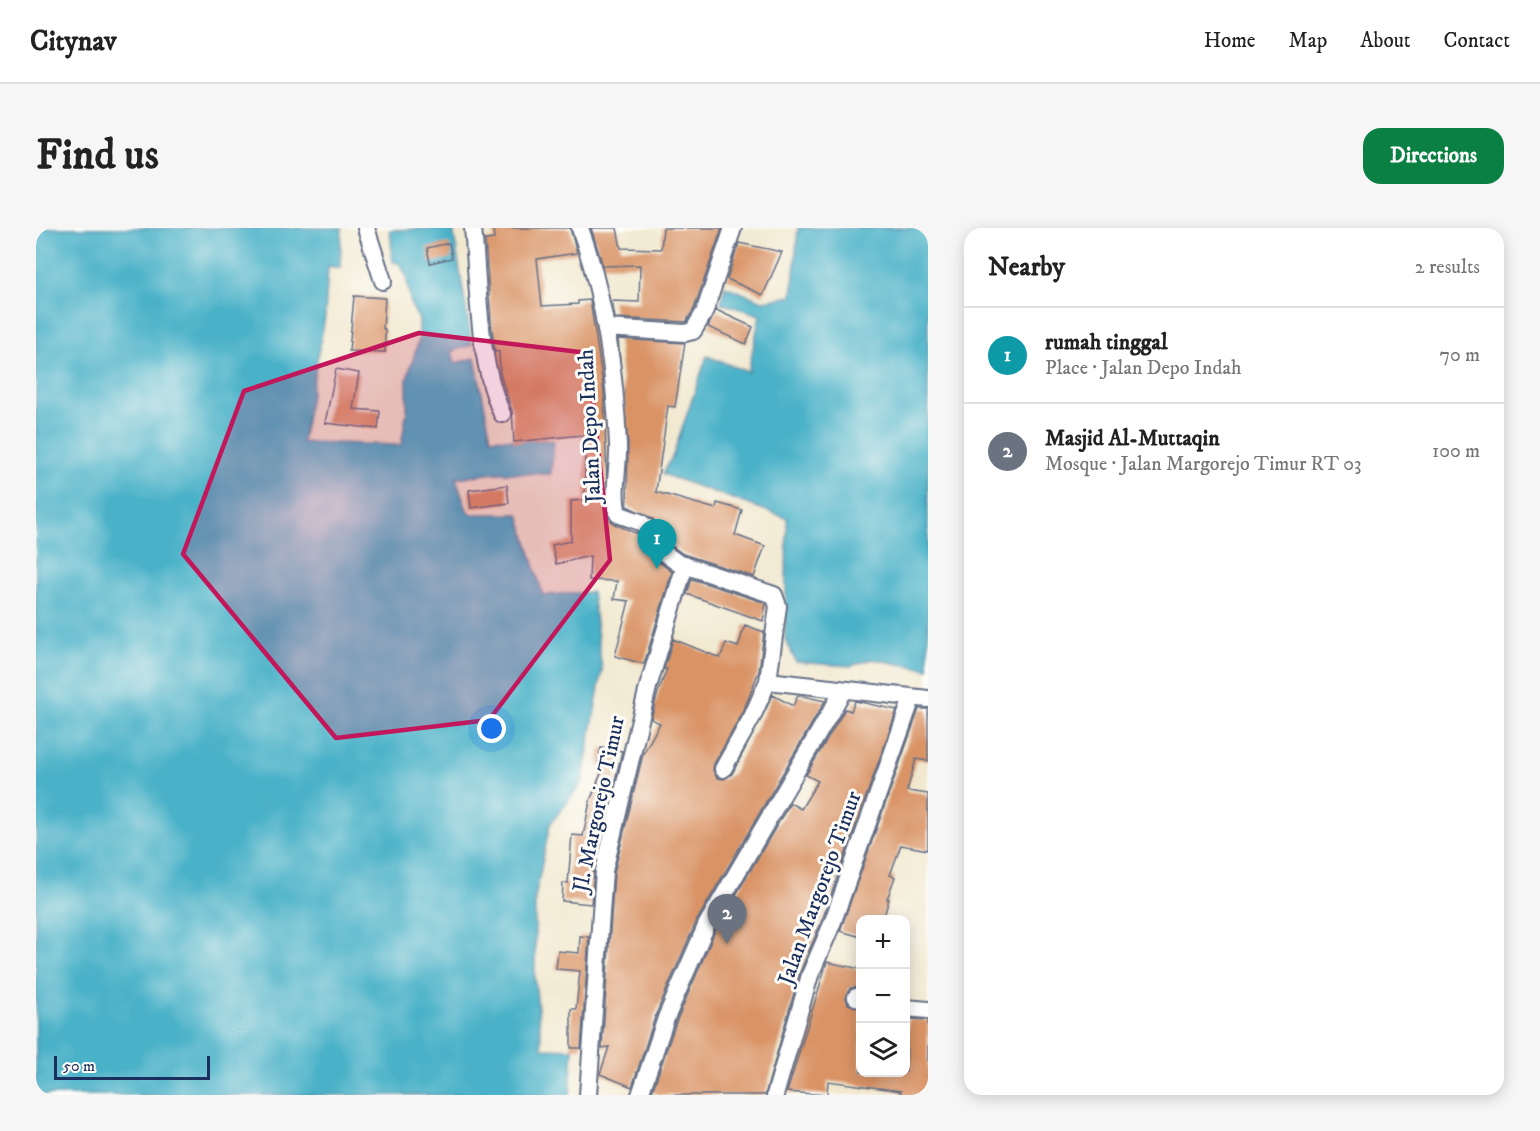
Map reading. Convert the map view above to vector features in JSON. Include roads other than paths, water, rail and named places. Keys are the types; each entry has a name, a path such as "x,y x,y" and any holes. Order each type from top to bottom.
{"street":[{"path":"366,228 383,281"},
{"path":"472,228 485,354 493,390 502,414"},
{"name":"Jalan Depo Indah","path":"580,228 598,282 606,328 618,443 618,514 640,522 663,555 774,596 778,606 768,681"},
{"path":"606,328 685,333 693,331 704,313 733,228"},
{"name":"Jl. Margorejo Timur","path":"588,1095 601,888 628,762 658,653 686,565"},
{"path":"723,769 752,717 768,681"},
{"name":"Jalan Margorejo Timur","path":"768,681 920,698 810,975 775,1095"},
{"path":"640,1095 666,1018 707,924 843,691"},
{"path":"910,1008 928,1010"}],"water":[{"path":"36,228 342,228 340,268 328,266 325,317 302,442 401,445 407,410 407,379 419,339 419,320 411,305 406,275 399,263 393,262 390,230 453,228 472,345 452,351 455,363 475,358 491,438 554,441 551,474 495,473 456,478 467,510 471,514 519,514 543,595 592,592 602,670 582,783 550,824 535,898 535,979 542,1048 573,1049 570,1095 36,1095"},
{"path":"798,228 928,228 928,669 872,659 851,666 796,662 785,639 787,518 663,474 673,455 707,356 748,372 760,315 721,303 725,286 763,301 792,296"}],"place":[{"name":"rumah tinggal","path":"657,569"},
{"name":"Masjid Al-Muttaqin","path":"727,944"}]}
